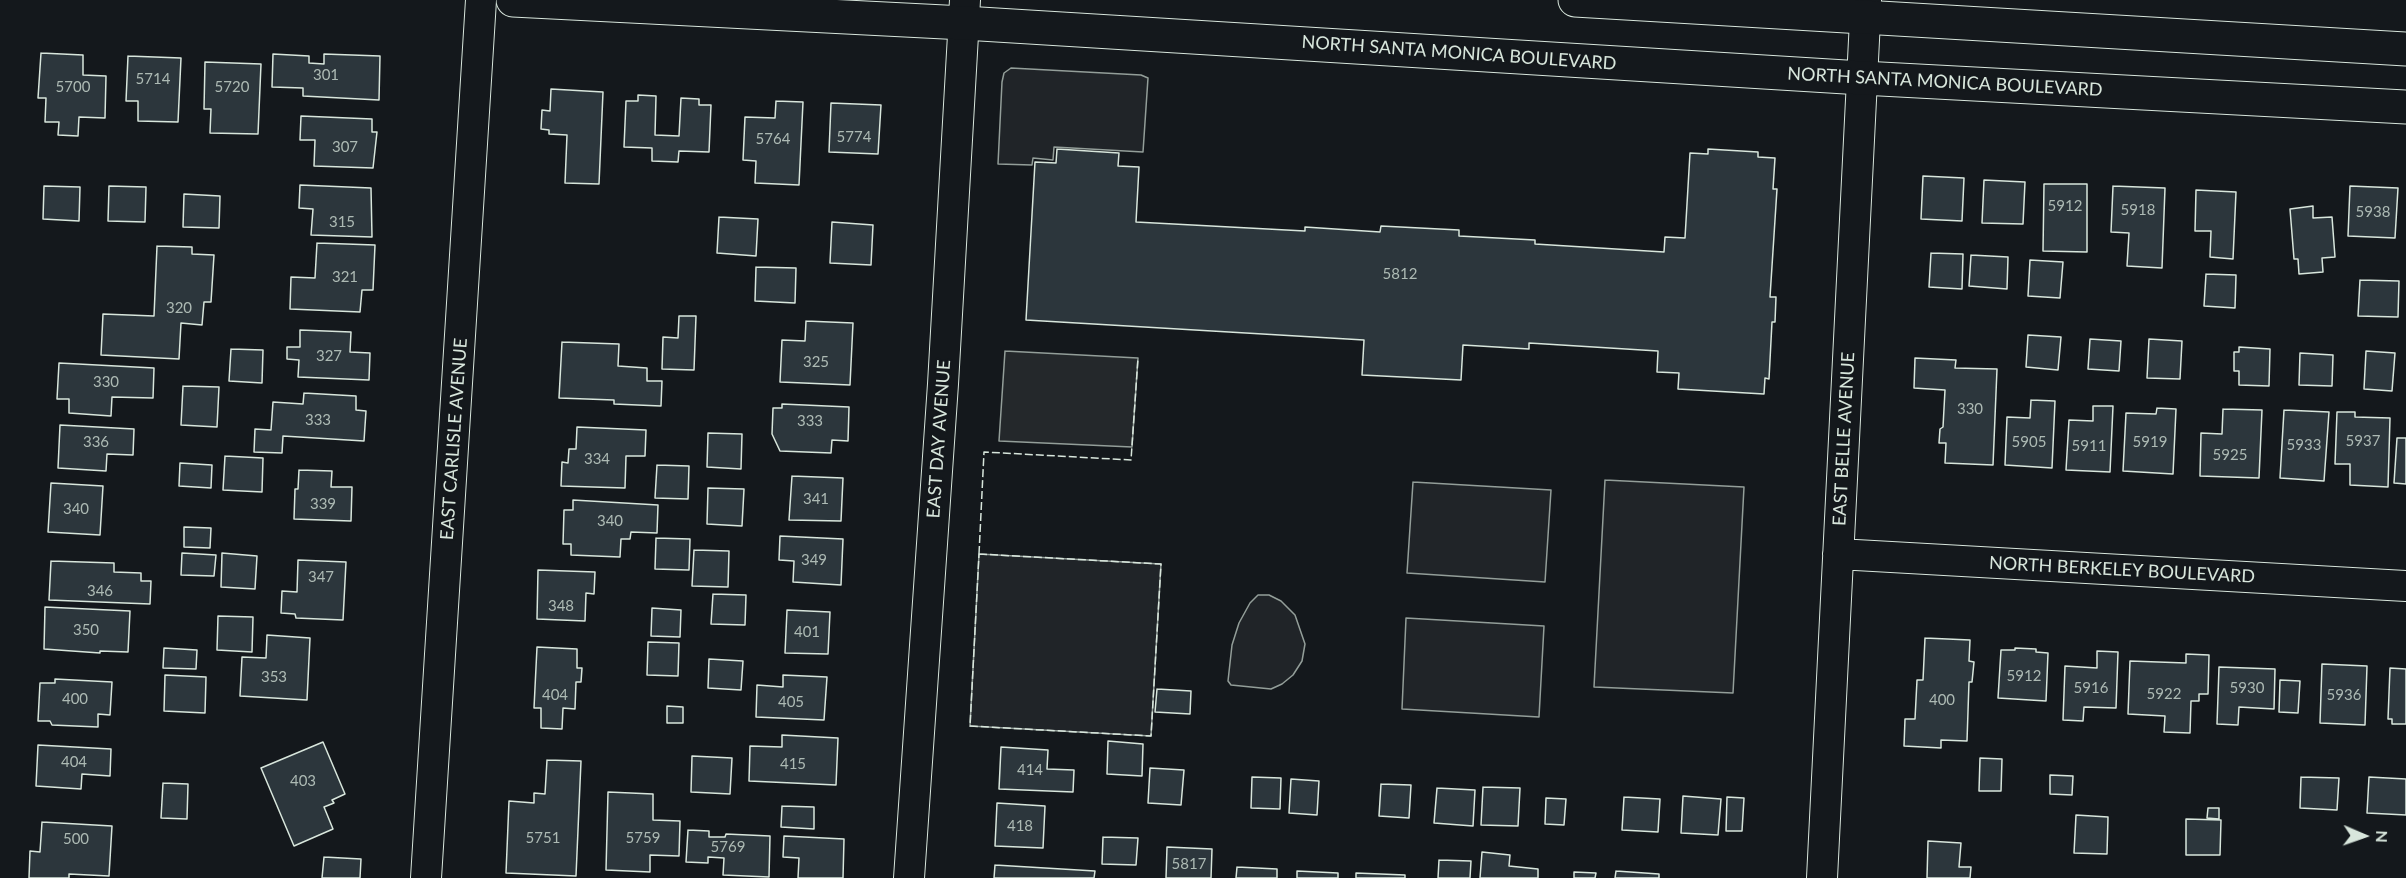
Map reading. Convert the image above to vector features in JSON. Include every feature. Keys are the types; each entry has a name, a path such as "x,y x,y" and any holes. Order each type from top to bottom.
{"street":[{"name":"EAST CARLISLE AVENUE","path":"426,878 481,0"},
{"name":"NORTH SANTA MONICA BOULEVARD","path":"513,0 965,12 1862,78 2406,107"},
{"path":"1575,0 1866,8 2406,49"},
{"name":"EAST BELLE AVENUE","path":"1822,878 1866,8"},
{"name":"EAST DAY AVENUE","path":"909,878 942,396 965,12"},
{"name":"NORTH BERKELEY BOULEVARD","path":"1838,554 2406,586"}],"shaded area":[{"path":"1011,68 1141,75 1148,78 1143,152 1054,147 1053,160 1033,158 1032,165 998,164 1002,82 1004,73"},
{"path":"1005,351 1138,358 1132,447 999,441"},
{"path":"1605,480 1744,487 1733,693 1594,687"},
{"path":"1413,482 1551,490 1545,582 1407,573"},
{"path":"979,554 1161,564 1151,736 970,726"},
{"path":"1258,595 1269,595 1281,601 1295,615 1305,644 1302,661 1293,675 1271,689 1231,685 1228,681 1232,645 1239,623 1250,603"},
{"path":"1406,618 1544,626 1539,717 1402,709"}],"building":[{"path":"41,53 83,55 83,75 106,76 105,118 79,117 78,136 58,135 59,122 45,122 46,98 38,98"},
{"path":"273,54 309,56 309,63 324,64 324,54 380,56 379,100 303,96 303,88 272,87"},
{"path":"128,56 181,58 178,122 138,121 138,101 126,101"},
{"path":"205,62 261,64 258,134 210,133 211,109 204,109"},
{"path":"551,89 603,92 599,184 565,183 567,135 549,134 549,130 541,129 542,110 550,111"},
{"path":"638,95 656,96 655,135 679,136 681,98 699,99 699,105 711,105 709,152 679,151 678,162 652,161 652,148 624,147 626,101 638,101"},
{"path":"776,101 803,102 799,185 755,183 756,161 743,160 745,117 775,118"},
{"path":"831,103 881,105 878,154 829,152"},
{"path":"301,116 372,119 372,132 377,132 373,168 314,166 315,140 300,140"},
{"path":"1057,149 1119,153 1118,166 1139,167 1136,222 1305,231 1305,227 1380,232 1381,226 1459,230 1459,236 1535,240 1535,244 1664,252 1665,237 1685,238 1690,153 1708,154 1708,149 1758,152 1758,157 1775,158 1773,189 1777,189 1770,297 1776,297 1775,322 1772,322 1769,379 1765,378 1764,394 1678,389 1679,373 1657,372 1658,351 1529,343 1529,349 1463,345 1461,380 1362,375 1364,340 1026,320 1035,162 1056,163"},
{"path":"1923,176 1964,178 1962,221 1921,219"},
{"path":"1984,180 2025,182 2023,224 1982,223"},
{"path":"2044,184 2087,184 2087,252 2043,251"},
{"path":"300,185 371,188 372,237 311,235 313,209 299,208"},
{"path":"44,186 80,187 79,221 43,219"},
{"path":"109,186 146,187 145,222 108,221"},
{"path":"2113,186 2165,188 2162,268 2127,266 2129,233 2111,232"},
{"path":"2350,186 2398,188 2395,238 2348,236"},
{"path":"2196,190 2236,192 2233,259 2210,257 2211,231 2195,231"},
{"path":"184,194 220,196 219,228 183,227"},
{"path":"2313,206 2313,218 2332,217 2335,257 2322,258 2323,272 2299,274 2298,259 2294,259 2290,209"},
{"path":"719,217 758,219 756,256 717,253"},
{"path":"832,222 873,225 871,265 830,263"},
{"path":"317,243 375,245 373,290 362,290 360,312 290,309 291,277 315,278"},
{"path":"157,246 192,247 192,254 214,255 211,302 204,302 202,325 181,323 179,359 101,355 103,314 154,316"},
{"path":"1931,253 1963,254 1962,289 1929,287"},
{"path":"1971,255 2008,257 2007,289 1969,286"},
{"path":"2030,260 2063,262 2060,298 2028,296"},
{"path":"756,267 796,268 795,303 755,301"},
{"path":"2206,274 2236,275 2235,308 2204,306"},
{"path":"2360,280 2399,281 2398,317 2358,316"},
{"path":"679,316 696,316 694,370 662,369 663,337 678,338"},
{"path":"806,321 853,323 850,385 780,382 782,340 805,341"},
{"path":"300,330 351,332 350,352 370,353 369,380 298,377 299,360 287,359 287,347 300,347"},
{"path":"2028,335 2061,337 2058,370 2026,367"},
{"path":"2090,339 2121,341 2119,371 2088,369"},
{"path":"2149,339 2182,341 2180,379 2147,378"},
{"path":"562,342 619,344 618,366 647,368 647,381 662,381 661,406 614,404 614,400 559,398"},
{"path":"2239,347 2270,349 2269,386 2239,385 2239,371 2234,371 2234,352 2239,352"},
{"path":"231,349 263,350 262,383 229,381"},
{"path":"2366,351 2395,353 2392,391 2364,389"},
{"path":"2300,353 2333,355 2332,386 2299,385"},
{"path":"1915,358 1956,360 1955,368 1997,369 1993,465 1945,463 1946,443 1939,443 1940,429 1943,427 1945,390 1914,388"},
{"path":"59,363 154,368 153,398 112,397 111,416 69,413 69,399 57,399"},
{"path":"183,386 219,387 217,427 181,425"},
{"path":"304,393 356,396 356,410 366,411 364,441 283,436 282,453 254,452 255,429 271,430 273,402 303,404"},
{"path":"2031,400 2055,401 2052,468 2005,465 2007,417 2030,418"},
{"path":"782,404 849,407 848,441 832,440 831,453 780,451 772,434 773,408 782,408"},
{"path":"2093,406 2113,406 2110,472 2066,470 2069,420 2093,421"},
{"path":"2157,408 2176,409 2173,474 2123,471 2126,413 2156,414"},
{"path":"2223,409 2262,410 2259,478 2200,476 2201,433 2222,434"},
{"path":"2284,410 2329,412 2324,481 2280,478"},
{"path":"2337,412 2355,412 2355,417 2390,418 2388,487 2350,485 2350,464 2335,464"},
{"path":"60,425 134,429 133,455 107,454 106,471 58,468"},
{"path":"577,427 646,430 645,456 626,456 625,488 561,486 562,462 568,463 569,449 576,449"},
{"path":"708,433 742,434 741,469 707,467"},
{"path":"2397,438 2406,438 2406,484 2394,483"},
{"path":"225,456 263,458 262,492 223,490"},
{"path":"180,463 212,465 211,488 179,486"},
{"path":"657,465 689,466 688,499 655,498"},
{"path":"299,470 332,471 331,487 352,487 351,521 294,519 295,489 298,489"},
{"path":"792,476 843,478 841,521 789,520"},
{"path":"51,483 103,486 100,535 48,532"},
{"path":"708,488 744,489 742,526 707,524"},
{"path":"573,500 658,505 657,533 631,532 630,539 621,539 620,557 571,555 571,544 563,544 564,510 573,510"},
{"path":"184,527 211,528 210,548 184,547"},
{"path":"780,536 843,539 841,585 793,582 794,561 779,560"},
{"path":"656,538 690,539 689,570 655,569"},
{"path":"694,550 729,551 728,587 692,586"},
{"path":"182,553 216,555 214,576 181,575"},
{"path":"222,553 257,556 255,589 221,587"},
{"path":"298,560 346,562 343,620 296,618 295,614 281,613 282,591 297,592"},
{"path":"51,561 114,563 114,572 141,573 141,581 151,581 150,604 49,600"},
{"path":"538,570 595,572 594,594 586,593 585,621 537,619"},
{"path":"713,594 746,595 745,625 711,624"},
{"path":"45,607 130,611 128,652 100,651 100,653 44,649"},
{"path":"652,608 681,610 680,637 651,636"},
{"path":"787,610 830,612 828,654 785,653"},
{"path":"218,616 253,617 252,652 217,650"},
{"path":"267,635 310,638 307,700 240,696 242,657 266,658"},
{"path":"1925,638 1970,640 1969,661 1974,662 1972,682 1969,682 1967,741 1941,740 1941,748 1904,746 1905,719 1915,719 1917,680 1923,680"},
{"path":"648,642 679,643 678,676 647,675"},
{"path":"537,647 577,649 577,668 582,668 581,682 576,682 575,709 563,708 562,729 541,728 541,708 534,708"},
{"path":"164,648 197,650 196,669 163,668"},
{"path":"2015,648 2036,649 2036,652 2048,653 2046,701 1998,698 2001,650 2015,650"},
{"path":"2097,651 2118,652 2116,708 2084,707 2083,721 2063,720 2065,666 2097,668"},
{"path":"2186,654 2209,655 2208,694 2199,694 2199,701 2191,701 2190,733 2164,732 2165,716 2128,714 2130,661 2186,663"},
{"path":"709,659 743,661 741,690 708,688"},
{"path":"2322,664 2367,666 2365,725 2320,723"},
{"path":"2219,667 2275,669 2274,709 2239,707 2238,725 2217,724"},
{"path":"2390,668 2406,669 2406,724 2392,724 2392,719 2388,719"},
{"path":"165,675 206,677 205,713 164,711"},
{"path":"783,675 827,677 824,720 756,717 757,685 783,687"},
{"path":"55,679 112,682 110,715 98,714 98,727 52,725 50,721 38,721 40,683 55,683"},
{"path":"2280,680 2300,681 2298,713 2279,712"},
{"path":"1157,689 1191,691 1190,714 1155,712"},
{"path":"667,706 683,707 683,723 667,723"},
{"path":"782,735 838,738 836,785 749,781 750,746 782,747"},
{"path":"1108,741 1143,744 1142,776 1107,774"},
{"path":"323,742 345,794 332,800 334,803 324,807 333,829 294,846 261,768"},
{"path":"38,745 111,749 110,776 82,774 81,789 36,786"},
{"path":"1001,747 1048,750 1047,769 1074,770 1073,792 999,789"},
{"path":"692,756 732,758 730,794 691,792"},
{"path":"1980,758 2002,759 2001,791 1979,791"},
{"path":"547,760 581,761 576,876 506,873 509,801 534,803 534,793 545,794"},
{"path":"1150,768 1184,770 1181,805 1148,803"},
{"path":"2050,775 2073,776 2072,795 2050,794"},
{"path":"1252,777 1281,778 1280,809 1251,808"},
{"path":"2301,777 2339,778 2337,810 2300,808"},
{"path":"2369,777 2406,779 2406,815 2367,813"},
{"path":"1291,779 1319,781 1317,815 1289,813"},
{"path":"163,783 188,784 187,819 161,818"},
{"path":"1381,784 1411,785 1409,818 1379,816"},
{"path":"1483,787 1520,788 1518,826 1481,825"},
{"path":"1437,788 1475,790 1473,826 1434,823"},
{"path":"608,792 653,794 653,820 680,821 679,856 650,855 650,872 606,870"},
{"path":"1683,796 1721,799 1718,835 1681,833"},
{"path":"1624,797 1660,799 1658,832 1622,830"},
{"path":"1727,797 1744,798 1742,831 1726,831"},
{"path":"1546,798 1566,799 1564,825 1545,824"},
{"path":"997,803 1045,806 1043,848 995,846"},
{"path":"782,806 814,807 814,829 781,827"},
{"path":"2208,808 2219,808 2219,819 2207,818"},
{"path":"2076,815 2108,817 2107,854 2074,853"},
{"path":"2186,819 2221,820 2220,855 2186,855"},
{"path":"42,822 112,826 109,876 69,874 69,878 29,878 30,851 40,852"},
{"path":"688,830 709,831 709,837 725,837 726,834 770,836 769,877 723,875 724,858 708,857 708,863 686,862"},
{"path":"784,836 844,839 843,878 798,878 799,858 783,857"},
{"path":"1103,837 1138,838 1136,865 1102,864"},
{"path":"1928,841 1961,843 1959,867 1971,867 1970,878 1927,878"},
{"path":"1167,847 1212,849 1211,878 1166,878"},
{"path":"1482,852 1510,855 1509,866 1538,869 1538,878 1480,878"},
{"path":"324,857 361,859 360,878 322,878"},
{"path":"1439,860 1471,861 1470,878 1438,878"},
{"path":"995,865 1095,871 1094,878 994,878"},
{"path":"1237,867 1277,869 1277,878 1236,878"},
{"path":"1297,871 1338,873 1338,878 1297,878"},
{"path":"1616,871 1659,874 1659,878 1615,878"},
{"path":"1574,872 1596,873 1595,878 1574,878"},
{"path":"1356,873 1405,875 1405,878 1356,878"}],"fence":[{"path":"979,554 984,452 1131,460 1138,358"},
{"path":"979,554 1161,564 1151,736 970,726 979,554"}]}
